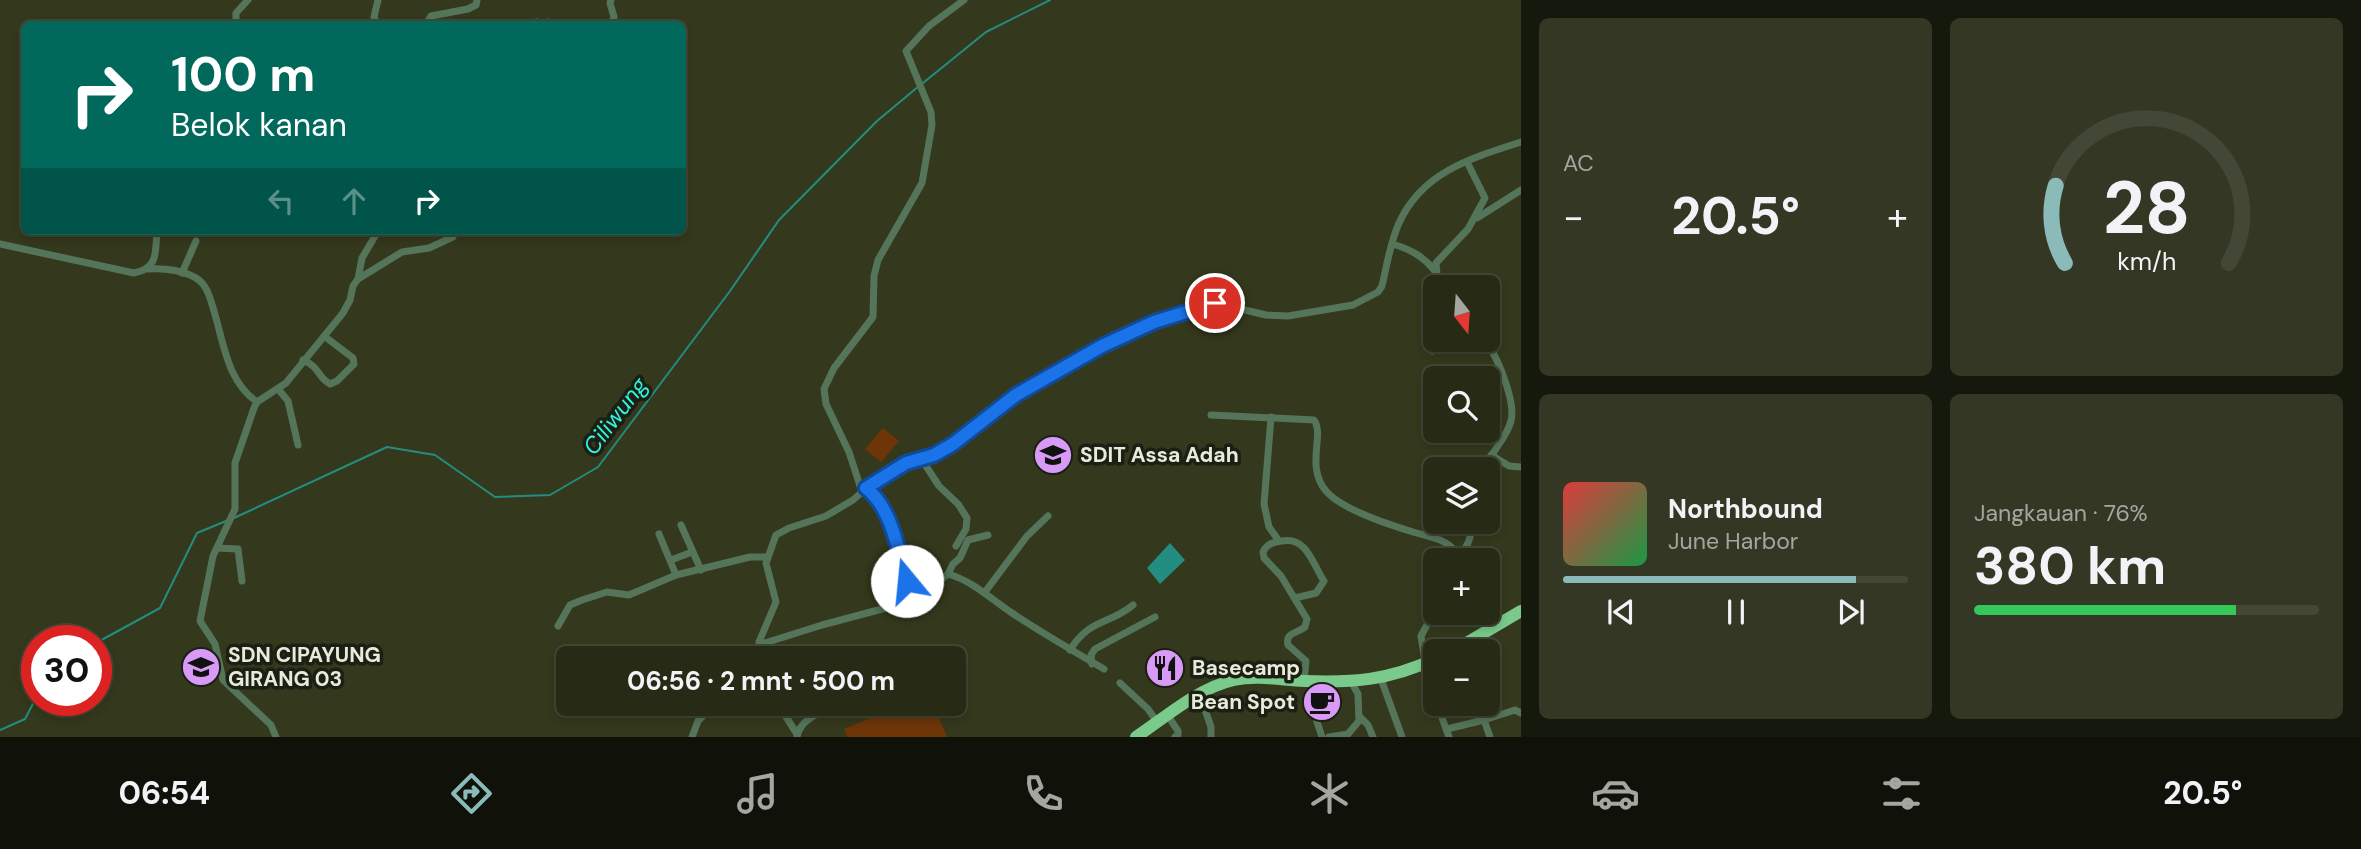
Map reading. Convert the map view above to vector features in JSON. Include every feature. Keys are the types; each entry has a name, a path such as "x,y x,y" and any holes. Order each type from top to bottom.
{"highway":[{"path":"1473,639 1521,611"},
{"path":"1136,737 1161,717 1225,683 1252,678 1304,681 1381,679 1422,665"}],"street":[{"path":"236,21 236,13 248,0"},
{"path":"376,21 374,17 378,0"},
{"path":"428,21 431,16 467,9 476,5 477,0"},
{"path":"611,0 613,21"},
{"path":"907,581 885,514 877,499 864,490 826,404 824,389 834,368 871,321 874,314 874,276 878,260 922,183 932,125 931,112 906,51 935,21 964,0"},
{"path":"765,643 759,642 776,603 767,568 767,557 779,532 826,516 906,463 922,460 953,444 990,413 1035,384 1154,322 1215,303 1266,315 1288,316 1353,305 1367,299 1378,292 1381,286 1400,221 1427,184 1442,172 1521,142"},
{"path":"1437,274 1436,263 1465,233 1485,196 1467,162"},
{"path":"1473,221 1521,190"},
{"path":"148,269 154,258 157,235"},
{"path":"358,279 362,258 376,235"},
{"path":"276,737 271,725 223,680 215,644 200,623 208,574 234,509 236,463 257,402 279,390 324,336 346,308 352,286 358,279 402,252 429,248 453,237"},
{"path":"182,272 196,241"},
{"path":"0,244 128,272 148,269 182,272 198,279 205,287 233,376 244,393 257,402"},
{"path":"1392,244 1418,255 1428,262 1437,274"},
{"path":"303,360 315,366 330,384 351,368 354,358 324,336"},
{"path":"1492,352 1509,394 1512,419 1497,450 1491,455 1509,466 1521,467"},
{"path":"279,390 288,401 298,445"},
{"path":"1211,415 1308,419 1316,422 1316,469 1322,485 1333,498 1382,520 1445,542 1451,548"},
{"path":"1271,417 1264,504 1269,527 1279,541"},
{"path":"922,460 939,486 958,504 967,518 966,529 956,546"},
{"path":"985,592 1027,536 1048,516"},
{"path":"681,525 701,570"},
{"path":"659,534 676,575"},
{"path":"762,646 822,625 916,600 948,574 960,558 968,540 988,535"},
{"path":"1296,598 1318,592 1324,582 1305,548 1291,540 1279,541 1265,547 1263,555 1296,598 1307,622 1302,630 1289,635 1287,642 1306,661 1304,681"},
{"path":"217,548 238,549 242,581"},
{"path":"671,560 692,552"},
{"path":"558,626 570,605 607,592 629,595 676,575 750,557 767,557"},
{"path":"948,574 985,592 1013,614 1091,664 1104,669"},
{"path":"1070,650 1090,626 1121,614 1133,605"},
{"path":"1091,664 1091,655 1095,649 1155,617"},
{"path":"1422,665 1425,661 1421,636 1427,625"},
{"path":"1381,679 1402,737"},
{"path":"1329,737 1352,732 1360,717 1357,694 1351,681"},
{"path":"1120,683 1148,709 1178,731 1175,737"},
{"path":"1200,695 1211,727 1211,737"},
{"path":"1311,703 1322,737"},
{"path":"1442,716 1448,733 1515,710 1521,713"},
{"path":"692,737 702,716"},
{"path":"783,716 797,735 802,724 815,716"},
{"path":"1360,717 1368,725 1373,737"},
{"path":"1485,720 1490,737"}],"shaded area":[{"path":"883,428 899,441 881,462 865,449"},
{"path":"875,716 938,716 947,737 847,737 844,729"}],"water":[{"path":"1170,543 1185,560 1160,584 1147,568"}],"waterway":[{"name":"Ciliwung","path":"923,83 986,32 1050,0"},
{"name":"Ciliwung","path":"234,518 387,447 435,455 495,497 550,495 598,467 730,291 779,220 877,121 919,86"},
{"name":"Ciliwung","path":"112,634 160,608 197,533 226,521"},
{"name":"Ciliwung","path":"0,730 27,716"}],"place":[{"name":"SDIT Assa Adah","path":"1053,455"},
{"name":"SDN CIPAYUNG GIRANG 03","path":"201,667"},
{"name":"Basecamp","path":"1165,668"},
{"name":"Bean Spot","path":"1322,702"}],"route":[{"path":"907,581 885,514 877,499 866,488 906,463 926,459 953,444 1016,395 1102,346 1154,322 1215,303"}]}
